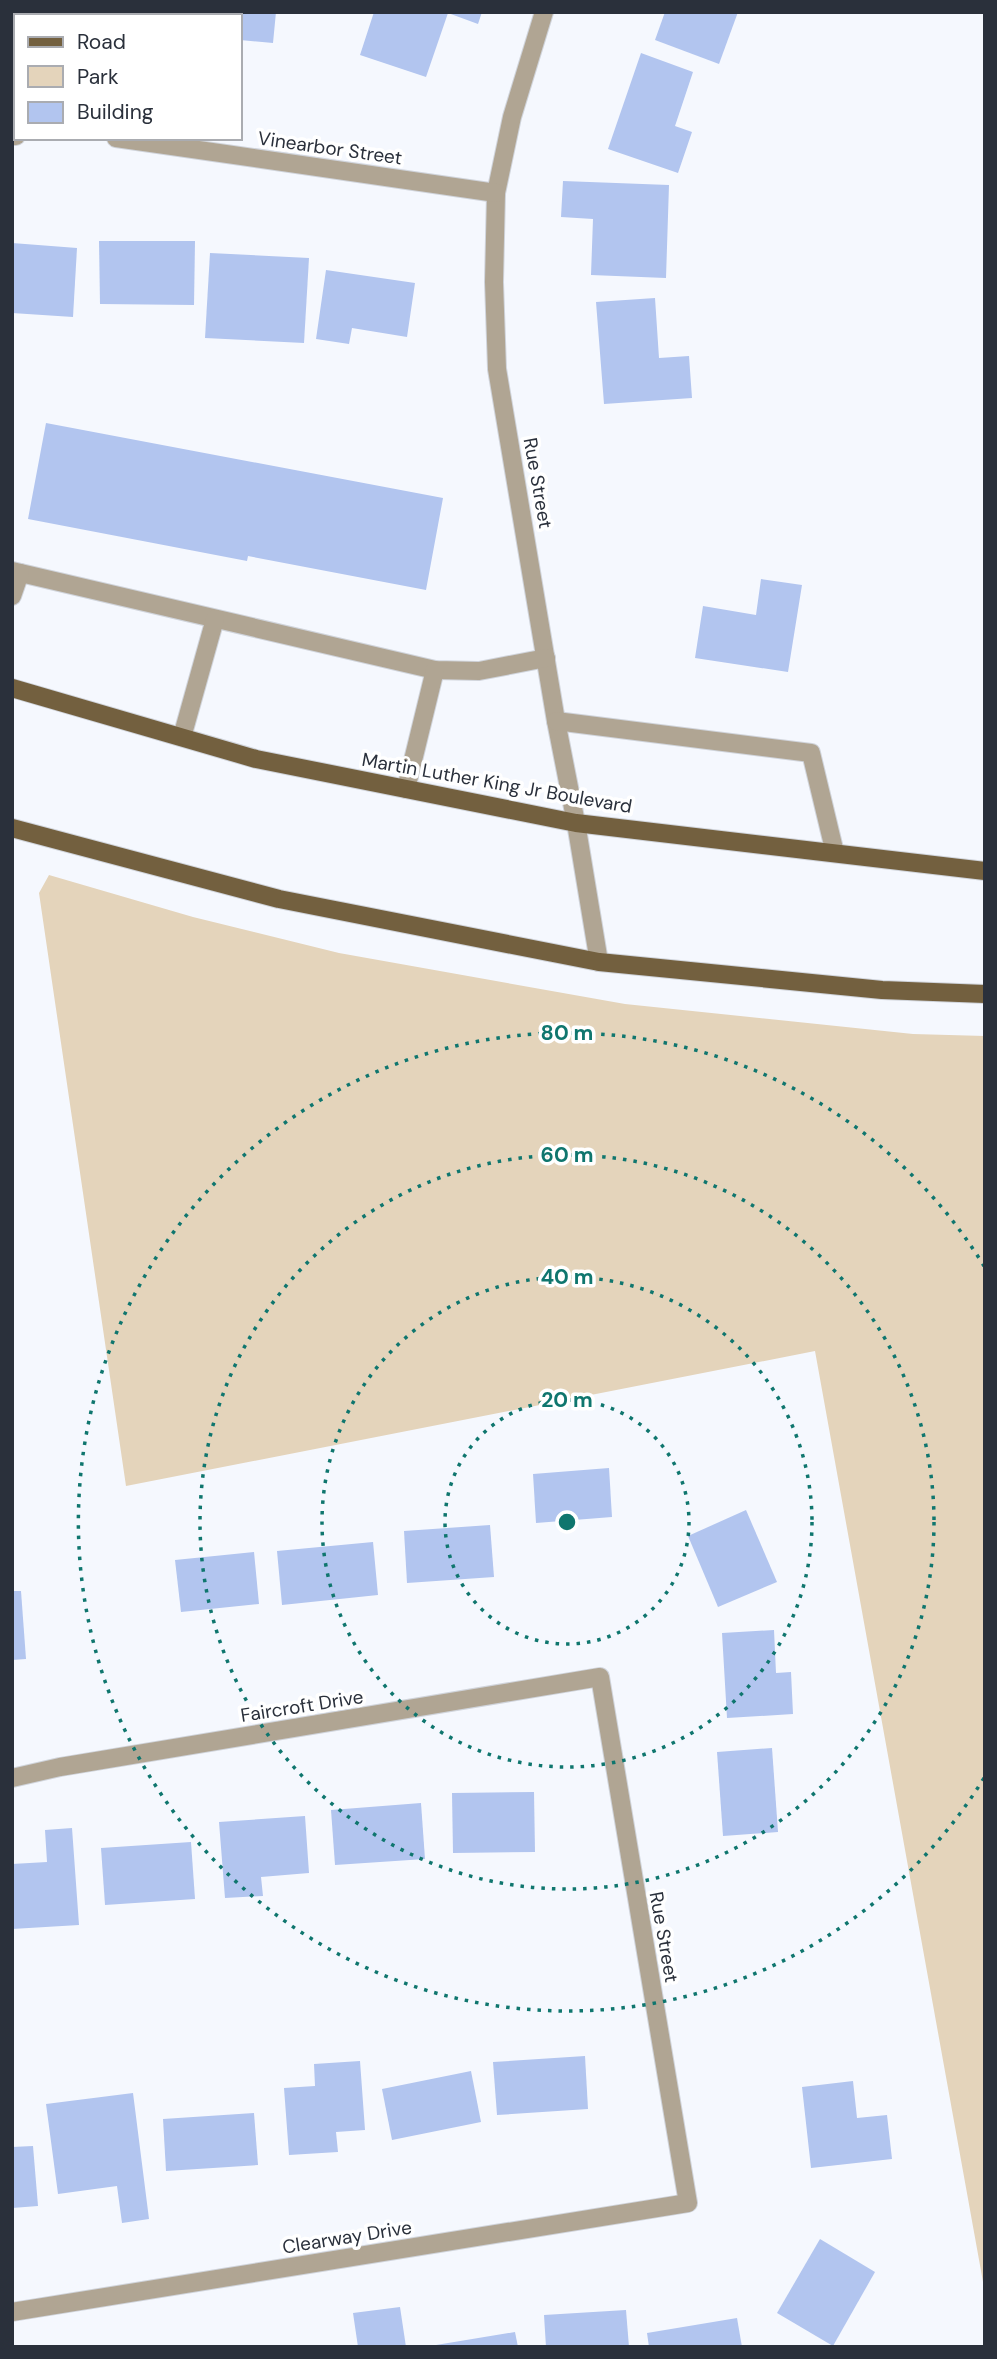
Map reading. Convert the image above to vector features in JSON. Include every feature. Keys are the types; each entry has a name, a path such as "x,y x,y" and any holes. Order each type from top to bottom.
{"main road":[{"name":"Martin Luther King Jr Boulevard","path":"12,688 256,759 576,823 985,871"},
{"path":"12,828 279,899 598,962 882,989 985,994"}],"street":[{"name":"Rue Street","path":"544,12 512,117 496,193 497,369 598,962"},
{"name":"Vinearbor Street","path":"130,140 496,193"},
{"path":"12,596 16,572 435,670 479,671 546,658"},
{"path":"182,737 215,619"},
{"path":"405,789 435,670"},
{"path":"556,721 811,753 835,853"},
{"name":"Rue Street","path":"600,1677 688,2203"},
{"name":"Faircroft Drive","path":"12,1778 60,1767 600,1677"},
{"name":"Clearway Drive","path":"12,2312 688,2203"}],"green space":[{"path":"49,875 193,917 339,953 625,1004 913,1034 985,1036 985,2293 815,1351 126,1486 39,893"}],"building":[{"path":"276,12 273,43 242,40 242,14 208,14"},
{"path":"374,12 482,12 478,24 448,13 426,77 360,55"},
{"path":"665,12 738,12 719,64 655,40"},
{"path":"641,53 693,72 675,126 692,132 678,173 608,149"},
{"path":"563,181 669,185 666,278 591,275 593,219 561,217"},
{"path":"99,241 195,241 194,305 100,304"},
{"path":"12,243 77,248 73,317 12,313"},
{"path":"210,253 309,258 304,343 205,338"},
{"path":"326,270 415,283 407,337 352,328 349,344 316,339"},
{"path":"655,298 659,358 689,356 692,398 604,404 596,302"},
{"path":"46,423 443,498 426,590 248,556 247,561 28,519"},
{"path":"761,579 802,585 788,672 695,658 703,606 756,615"},
{"path":"609,1468 612,1517 536,1523 533,1474"},
{"path":"746,1510 777,1582 718,1607 688,1536"},
{"path":"490,1525 494,1577 407,1583 404,1531"},
{"path":"373,1542 378,1595 282,1605 277,1551"},
{"path":"254,1552 259,1604 181,1612 175,1560"},
{"path":"12,1591 21,1591 26,1659 12,1660"},
{"path":"774,1630 776,1673 791,1672 793,1714 727,1718 722,1633"},
{"path":"772,1748 778,1832 723,1836 717,1752"},
{"path":"534,1792 535,1852 453,1853 452,1793"},
{"path":"421,1803 425,1859 335,1865 331,1810"},
{"path":"305,1816 309,1873 261,1877 263,1896 225,1898 219,1822"},
{"path":"72,1828 79,1925 12,1929 12,1864 47,1862 45,1830"},
{"path":"191,1842 195,1899 105,1905 101,1848"},
{"path":"585,2056 588,2109 497,2115 493,2062"},
{"path":"360,2061 365,2130 336,2132 338,2152 289,2155 284,2088 315,2086 314,2064"},
{"path":"471,2071 481,2122 392,2140 382,2089"},
{"path":"853,2081 857,2118 887,2115 892,2159 811,2168 802,2087"},
{"path":"133,2093 149,2219 122,2223 117,2186 58,2194 46,2104"},
{"path":"254,2113 258,2165 166,2171 163,2119"},
{"path":"33,2146 38,2206 12,2208 12,2147"},
{"path":"820,2239 875,2272 833,2346 777,2313"},
{"path":"400,2307 406,2347 358,2347 353,2313"},
{"path":"626,2310 629,2347 546,2347 544,2315"},
{"path":"737,2318 742,2347 649,2347 647,2333"},
{"path":"515,2332 518,2347 436,2347 436,2345"}]}
